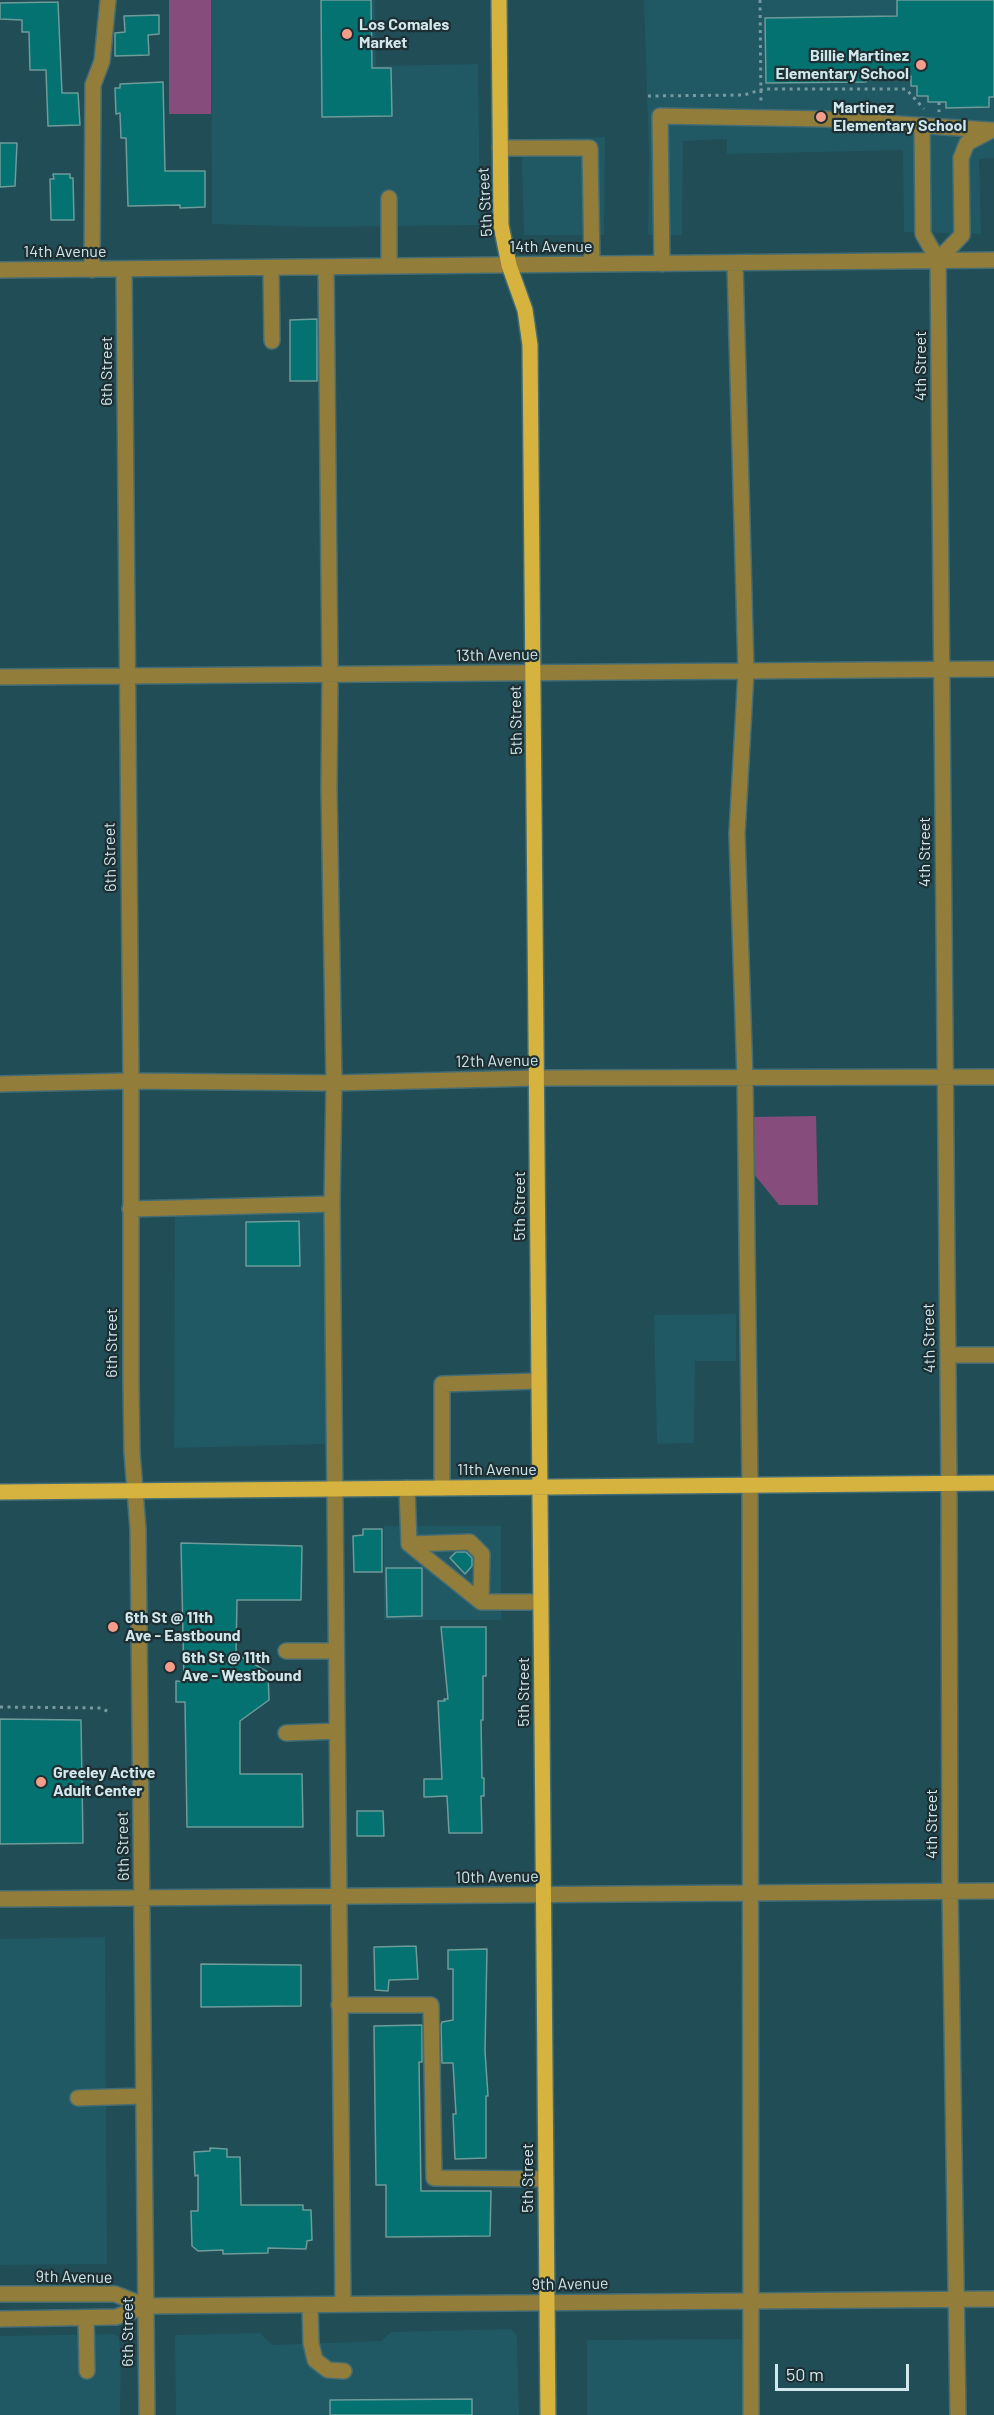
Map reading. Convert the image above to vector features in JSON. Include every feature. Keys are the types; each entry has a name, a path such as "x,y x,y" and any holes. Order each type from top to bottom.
{"main road":[{"name":"5th Street","path":"499,0 501,225 508,265 525,310 530,345 548,2415"},
{"name":"11th Avenue","path":"0,1491 994,1482"}],"street":[{"path":"92,270 93,85 102,61 108,0"},
{"path":"662,264 660,116 925,119 992,130"},
{"path":"925,119 923,234 939,260 962,235 961,158 967,143 992,130"},
{"path":"500,148 590,148 592,264"},
{"path":"389,198 389,266"},
{"name":"4th Street","path":"939,260 950,1891 958,2415"},
{"name":"14th Avenue","path":"0,270 994,260"},
{"path":"735,264 746,670 737,834 745,1079 750,1485 751,2415"},
{"path":"326,267 330,676 328,789 334,1083 332,1204 334,1489 343,2304"},
{"path":"271,268 272,341"},
{"name":"6th Street","path":"124,270 131,1081 130,1382 138,1529 147,2415"},
{"name":"13th Avenue","path":"0,677 994,669"},
{"name":"12th Avenue","path":"0,1084 131,1081 334,1083 537,1078 994,1077"},
{"path":"130,1209 332,1204"},
{"path":"948,1355 994,1355"},
{"path":"442,1488 442,1384 539,1381"},
{"path":"407,1488 409,1544 481,1602 541,1602"},
{"path":"409,1544 470,1542 482,1554 481,1602"},
{"path":"286,1651 336,1651"},
{"path":"286,1732 337,1731"},
{"name":"10th Avenue","path":"0,1899 994,1891"},
{"path":"339,2005 431,2005 435,2178 546,2178"},
{"path":"78,2098 144,2096"},
{"name":"9th Avenue","path":"0,2294 114,2294 146,2306"},
{"name":"9th Avenue","path":"0,2319 116,2317 146,2306 994,2299"},
{"path":"310,2305 311,2343 315,2360 328,2370 344,2371"},
{"path":"86,2318 87,2371"}],"path":[{"path":"760,0 761,103"},
{"path":"648,96 744,95 761,90 906,89 925,119"},
{"path":"939,102 939,113"},
{"path":"0,1707 101,1708 111,1713"}],"shaded area":[{"path":"169,0 211,0 211,114 169,114"},
{"path":"211,0 375,0 376,66 478,64 480,225 315,227 212,224"},
{"name":"Martinez Elementary School","path":"644,0 994,0 994,158 979,159 981,234 904,232 903,150 727,154 727,139 683,141 682,235 648,235 649,156"},
{"path":"605,137 604,235 524,235 521,139"},
{"path":"816,1116 818,1205 779,1205 753,1173 751,1117"},
{"path":"175,1208 324,1208 326,1444 174,1448"},
{"path":"736,1314 736,1361 695,1361 694,1443 657,1444 654,1315"},
{"path":"384,1526 501,1526 501,1620 384,1620"},
{"path":"105,1937 107,2264 0,2265 0,1939"},
{"path":"511,2329 517,2335 519,2415 176,2415 175,2335 260,2333 273,2345 381,2341 391,2332"},
{"path":"112,2334 118,2336 121,2351 120,2415 0,2415 0,2336"},
{"path":"748,2339 748,2415 587,2415 587,2340"}],"building":[{"name":"Los Comales Market","path":"321,0 371,0 372,68 391,68 392,116 322,117"},
{"name":"Martinez Elementary School","path":"897,0 994,0 994,97 989,97 989,107 946,108 946,102 928,102 928,96 917,96 917,86 911,86 911,76 866,77 866,82 766,83 765,18 897,16"},
{"path":"58,2 62,93 78,93 80,125 48,126 46,70 30,70 29,32 22,32 22,20 0,19 0,3"},
{"path":"159,15 159,34 148,35 149,55 115,56 115,33 125,32 124,16"},
{"path":"163,82 165,171 205,171 205,207 128,206 126,138 121,138 120,113 116,114 115,88 120,88 120,84"},
{"path":"0,143 17,143 15,186 0,187"},
{"path":"53,174 70,174 70,178 73,178 74,220 51,220 50,179 54,179"},
{"path":"317,319 317,381 290,381 290,320"},
{"path":"299,1221 300,1266 246,1266 246,1222"},
{"path":"363,1529 382,1529 382,1572 354,1572 353,1536 363,1535"},
{"path":"181,1543 302,1546 301,1600 237,1600 236,1654 268,1672 269,1700 240,1721 240,1774 302,1774 303,1827 187,1827 185,1702 176,1702 176,1681 184,1682"},
{"path":"456,1552 466,1552 472,1558 472,1566 465,1574 450,1558"},
{"path":"386,1568 422,1568 422,1616 387,1617"},
{"path":"441,1627 486,1627 486,1676 483,1676 483,1720 481,1720 482,1778 484,1778 484,1796 481,1796 482,1833 449,1833 447,1796 424,1797 424,1779 442,1779 438,1701 448,1699"},
{"name":"Greeley Active Adult Center","path":"0,1719 81,1720 83,1843 0,1844"},
{"path":"357,1811 383,1811 384,1836 357,1836"},
{"path":"416,1946 418,1979 389,1980 388,1991 375,1990 374,1947"},
{"path":"487,1949 486,2158 455,2159 453,2114 456,2114 453,2063 442,2063 441,2025 442,2022 453,2020 453,1969 448,1969 448,1950"},
{"path":"201,1964 301,1965 301,2006 201,2007"},
{"path":"422,2025 422,2062 419,2062 421,2191 491,2191 490,2236 386,2237 386,2185 376,2185 374,2026"},
{"path":"210,2148 227,2149 227,2157 240,2157 241,2205 303,2205 303,2210 311,2210 312,2240 307,2241 306,2249 268,2248 268,2253 223,2254 223,2250 198,2251 192,2246 191,2211 198,2211 198,2175 195,2176 194,2152 210,2151"},
{"path":"472,2399 472,2415 330,2415 330,2400"}],"place":[{"name":"Los Comales Market","path":"347,34"},
{"name":"Billie Martinez Elementary School","path":"921,65"},
{"name":"Martinez Elementary School","path":"821,117"},
{"name":"6th St @ 11th Ave - Eastbound","path":"113,1627"},
{"name":"6th St @ 11th Ave - Westbound","path":"170,1667"},
{"name":"Greeley Active Adult Center","path":"41,1782"}]}
